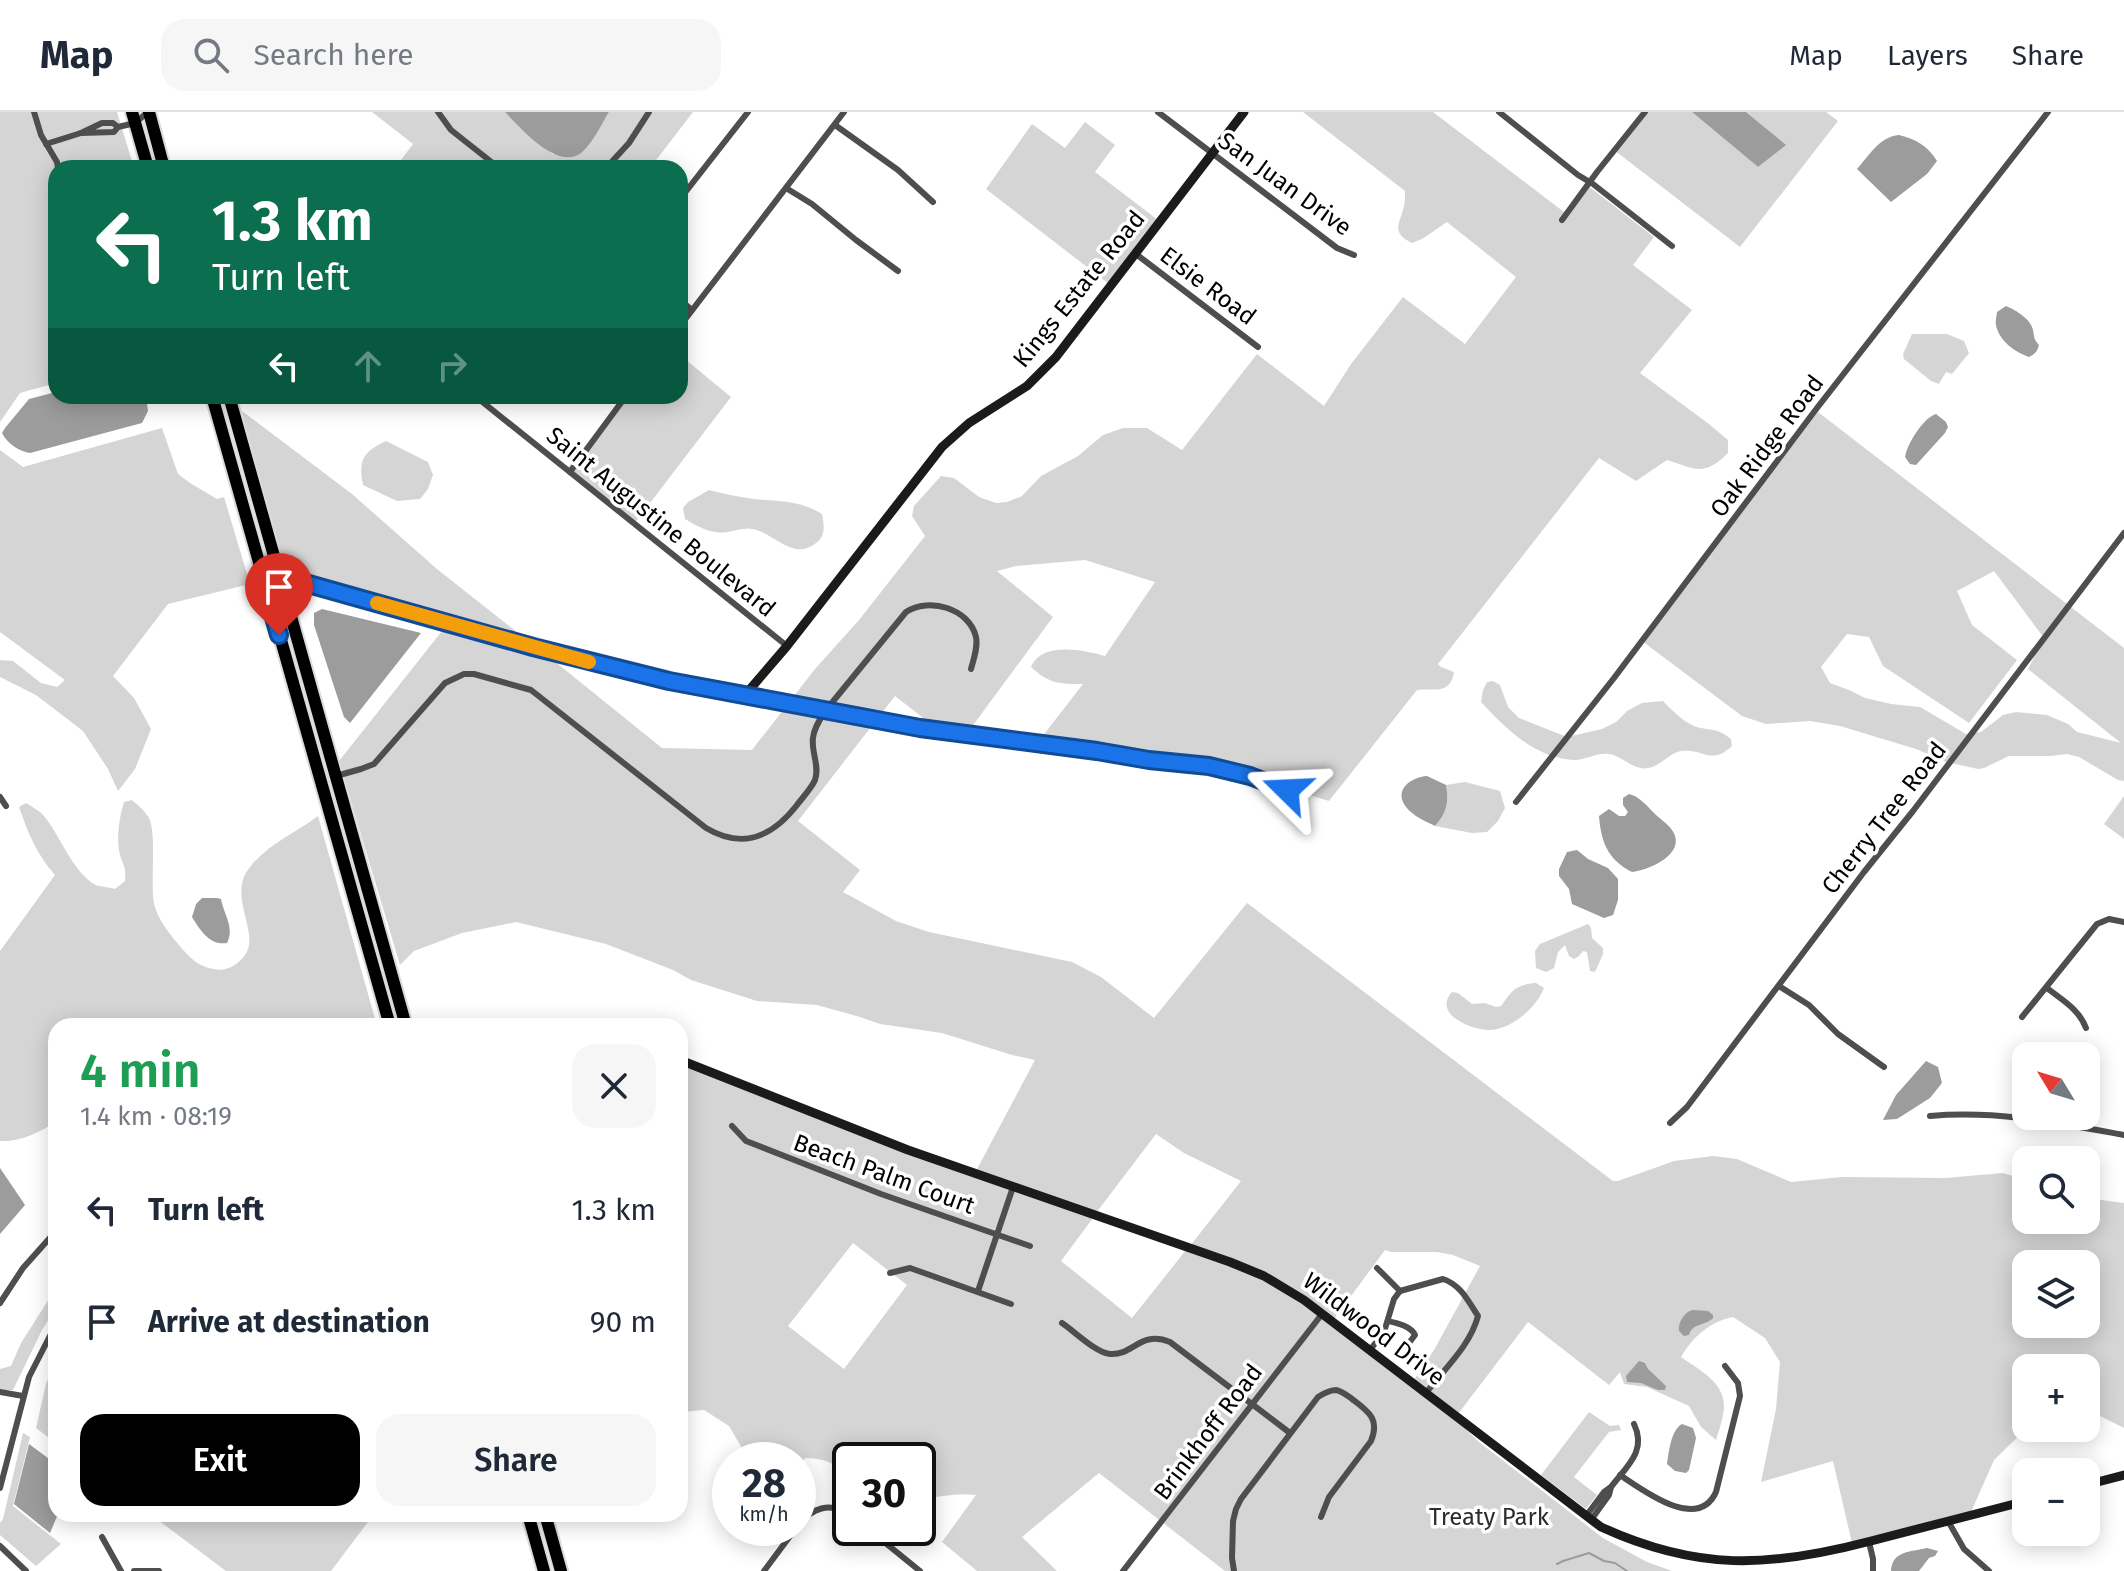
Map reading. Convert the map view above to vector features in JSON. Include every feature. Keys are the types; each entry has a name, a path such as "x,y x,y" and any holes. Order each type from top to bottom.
{"highway":[{"path":"148,112 162,160"},
{"path":"133,117 146,160"},
{"path":"214,404 388,1018"},
{"path":"231,404 404,1018"},
{"path":"530,1522 544,1571"},
{"path":"547,1522 561,1571"}],"street":[{"path":"34,112 41,135 56,160"},
{"path":"46,144 102,123 113,123 118,127 148,112"},
{"path":"438,112 451,130 489,160"},
{"path":"614,160 649,112"},
{"path":"688,189 748,112"},
{"path":"688,315 844,112"},
{"name":"San Juan Drive","path":"1158,112 1337,248 1354,255"},
{"name":"Kings Estate Road","path":"745,695 787,646 942,447 969,423 1016,394 1056,357 1244,112"},
{"path":"1499,112 1672,246"},
{"path":"1562,220 1645,112"},
{"name":"Oak Ridge Road","path":"1516,802 2048,112"},
{"path":"835,125 898,170 933,202"},
{"path":"786,188 823,211 898,271"},
{"name":"Elsie Road","path":"1136,254 1258,347"},
{"path":"688,307 692,310"},
{"name":"Saint Augustine Boulevard","path":"485,404 787,646"},
{"path":"570,472 620,404"},
{"name":"Cherry Tree Road","path":"1670,1123 1687,1107 2124,533"},
{"path":"264,582 280,578 305,583 533,647 669,681 920,728 1209,766 1250,776 1287,790"},
{"path":"336,776 374,764 445,683 464,674 474,674 531,690 706,828 726,837 754,838 786,819 814,781 817,770 813,737 816,727 901,616 913,608 930,605 953,610 965,617 973,628 976,642 971,669"},
{"path":"0,797 6,806"},
{"path":"2022,1017 2097,924 2109,919 2124,922"},
{"path":"1779,986 1809,1005 1838,1034 1884,1067"},
{"path":"2047,988 2075,1009 2086,1028"},
{"name":"Wildwood Drive","path":"688,1063 908,1150 1247,1268 1281,1284 1589,1518 1641,1550 1678,1562 1714,1568 1784,1564 2012,1505"},
{"path":"1930,1116 2006,1116 2124,1135"},
{"name":"Beach Palm Court","path":"732,1126 746,1141 881,1194 1030,1246"},
{"path":"978,1291 1013,1187"},
{"path":"0,1303 23,1268 48,1242"},
{"path":"890,1273 910,1268 1011,1304"},
{"path":"1377,1268 1400,1291"},
{"path":"1370,1350 1384,1332 1394,1299 1400,1291 1443,1279 1461,1290 1478,1316 1475,1329 1462,1351 1426,1393"},
{"name":"Brinkhoff Road","path":"1123,1571 1322,1314"},
{"path":"1388,1321 1413,1330 1415,1335 1400,1355"},
{"path":"1062,1323 1098,1350 1111,1355 1146,1340 1170,1342 1290,1433"},
{"path":"0,1488 29,1377 48,1340"},
{"path":"1620,1475 1648,1493 1679,1507 1695,1510 1711,1502 1740,1393 1738,1383 1725,1366"},
{"path":"1234,1571 1232,1533 1241,1499 1318,1397 1336,1390 1345,1393 1367,1411 1375,1425 1371,1441 1329,1497 1321,1517"},
{"path":"0,1392 23,1396"},
{"path":"1589,1518 1604,1492 1611,1487 1639,1447 1634,1424"},
{"path":"2100,1481 2124,1475"},
{"path":"1948,1521 1964,1549 1989,1571"},
{"path":"102,1537 121,1571"},
{"path":"1869,1542 1873,1571"},
{"path":"0,1546 26,1571"},
{"path":"764,1571 783,1546"},
{"path":"889,1546 920,1571"},
{"path":"134,1571 159,1571"}],"green space":[{"path":"0,112 117,112 132,160 48,160 48,385 20,393 0,422"},
{"path":"372,112 505,112 553,154 588,146 609,112 693,112 656,160 401,160 413,144"},
{"path":"1303,112 1433,112 1564,212 1587,185 1654,237 1633,265 1692,310 1640,373 1728,440 1728,453 1720,461 1699,469 1667,460 1636,481 1599,458 1438,664 1454,672 1449,684 1441,689 1417,690 1329,801 1219,767 1038,742 1083,684 1061,683 1043,677 1031,667 1036,659 1044,653 1064,650 1105,656 1155,582 1085,560 1016,566 997,571 1053,617 968,732 936,728 895,696 798,821 860,870 843,892 896,921 929,932 1072,962 1101,977 1154,1018 1247,903 1613,1181 1674,1161 1713,1156 1737,1159 1791,1182 1842,1177 1945,1178 2003,1173 2012,1176 2012,1234 2100,1234 2100,1200 2124,1203 2124,1428 2100,1416 2100,1354 2012,1354 2013,1442 1994,1460 1971,1512 1852,1543 1833,1461 1761,1482 1776,1409 1780,1362 1765,1338 1733,1317 1702,1331 1681,1357 1710,1378 1720,1391 1724,1408 1716,1440 1701,1427 1689,1406 1647,1387 1624,1384 1620,1372 1609,1385 1528,1322 1458,1414 1414,1380 1480,1266 1437,1252 1385,1250 1334,1319 1298,1292 1190,1246 1241,1181 1184,1153 1156,1134 1096,1213 976,1171 1035,1060 942,1033 880,1024 817,1005 757,1001 691,980 606,944 516,922 462,933 414,951 400,965 339,761 446,626 543,652 662,748 752,750 925,536 912,516 914,506 941,476 954,478 979,497 996,503 1007,502 1022,496 1041,476 1078,456 1103,435 1123,428 1147,428 1182,450 1257,354 1324,406 1351,364 1403,297 1465,344 1516,277 1447,222 1422,239 1412,243 1405,239 1398,227 1405,191"},
{"path":"1643,112 1692,112 1758,167 1785,145 1746,112 1826,112 1838,121 1740,247 1614,150"},
{"path":"1085,122 1115,145 1095,172 1158,220 1109,284 986,189 1032,124 1065,148"},
{"path":"1912,334 1947,334 1964,341 1969,353 1952,374 1946,372 1939,384 1904,359 1903,354"},
{"path":"688,362 731,397 634,524 567,469 618,404 688,404"},
{"path":"242,411 352,494 437,569 532,644 285,576 259,491"},
{"path":"1818,412 2124,648 2124,781 2079,757 2067,754 2009,756 1978,769 1946,762 1916,749 1840,726 1810,721 1766,724 1742,716 1642,641","holes":["1994,571 2044,638 2028,669 2121,743 2077,732 2068,724 2047,715 2016,712 2003,715 1981,732 1966,734 1920,707 1865,698 1830,683 1821,667 1847,634 1869,637 1883,666 1969,723 2017,660 1972,625 1957,591"]},
{"path":"162,428 178,474 217,499 224,497 250,584 168,604 113,676 134,698 151,729 135,769 118,791 108,769 83,731 36,695 0,677 0,660 13,661 41,683 57,687 65,680 0,632 0,450 23,467"},
{"path":"386,441 428,462 433,475 420,499 397,501 363,485 361,469 364,458"},
{"path":"709,490 806,506 822,514 823,534 816,543 799,549 752,529 721,533 705,529 685,519 683,508"},
{"path":"1487,682 1500,685 1508,707 1519,718 1567,737 1602,729 1642,703 1663,701 1680,718 1727,736 1732,746 1713,756 1681,751 1648,768 1638,767 1609,754 1577,760 1559,758 1522,740 1481,702"},
{"path":"1465,782 1500,791 1505,808 1487,832 1472,833 1435,826 1446,807 1446,785"},
{"path":"2124,796 2124,839 2104,824"},
{"path":"132,800 149,818 153,847 153,895 158,915 190,957 203,966 218,970 239,962 249,946 241,890 250,867 274,845 318,816 375,1018 48,1018 48,1126 30,1136 0,1141 0,951 55,875 34,843 19,807 26,803 42,814 80,872 88,879 96,885 115,889 125,881 119,849 124,802"},
{"path":"1588,924 1592,938 1603,948 1595,972 1590,971 1587,952 1583,951 1574,959 1569,956 1565,945 1558,952 1554,968 1546,972 1536,968 1535,951 1540,944"},
{"path":"1536,983 1544,988 1535,1003 1523,1016 1499,1028 1474,1028 1457,1020 1447,1007 1452,992 1472,1004 1485,1003 1496,1007 1501,1006 1518,987"},
{"name":"Treaty Park","path":"688,1066 1093,1218 1061,1261 1132,1318 1186,1250 1246,1271 1280,1287 1457,1421 1479,1442 1603,1538 1647,1562 1672,1571 1225,1571 1099,1473 1022,1537 1057,1571 977,1571 942,1542 976,1495 936,1497 936,1442 832,1442 832,1464 816,1459 816,1442 738,1442 729,1426 704,1410 688,1411","holes":["853,1243 907,1285 844,1369 788,1326"]},
{"path":"48,1301 48,1321 13,1390 0,1390 0,1369 11,1366 21,1343"},
{"path":"48,1379 48,1437 36,1428"},
{"path":"1589,1412 1610,1426 1619,1425 1621,1430 1609,1432 1574,1477 1597,1495 1586,1509 1541,1475"},
{"path":"23,1433 30,1437 13,1506 61,1544 36,1566 0,1535 0,1523"},
{"path":"161,1522 368,1522 331,1571 226,1571"}],"shaded area":[{"path":"505,112 609,112 589,144 572,157 551,152 540,145"},
{"path":"1692,112 1746,112 1786,145 1758,167"},
{"path":"1899,135 1921,144 1937,161 1927,174 1891,202 1857,169 1881,143"},
{"path":"2006,306 2025,317 2032,327 2039,345 2029,357 2008,345 2000,336 1996,324 1997,312"},
{"path":"48,394 48,404 147,404 148,411 142,423 30,453 10,443 2,433 29,399"},
{"path":"1936,414 1946,422 1948,427 1945,433 1916,465 1910,464 1905,457 1912,439 1921,426"},
{"path":"322,609 421,633 350,723 344,717 314,625 314,613"},
{"path":"1427,776 1446,785 1446,807 1435,826 1409,810 1402,795 1410,782"},
{"path":"1629,794 1640,799 1672,830 1676,838 1675,846 1665,859 1632,872 1617,862 1607,849 1599,816 1609,809 1619,816 1625,816 1628,812 1623,798"},
{"path":"1577,850 1608,868 1618,879 1618,900 1613,915 1604,918 1572,904 1569,889 1559,876 1559,869 1567,852"},
{"path":"202,898 221,899 229,927 227,943 211,940 192,917 196,904"},
{"path":"1926,1061 1938,1067 1942,1083 1930,1098 1897,1119 1883,1120 1896,1095"},
{"path":"0,1168 25,1205 0,1234"},
{"path":"1693,1310 1708,1311 1713,1318 1684,1336 1679,1331 1681,1321"},
{"path":"1639,1361 1645,1363 1666,1386 1665,1390 1627,1382 1626,1376"},
{"path":"1682,1424 1693,1428 1696,1438 1686,1473 1675,1471 1667,1464 1673,1436"},
{"path":"29,1444 48,1458 48,1522 55,1522 50,1533 14,1504"},
{"path":"1927,1548 1938,1551 1919,1571 1891,1571 1898,1556"}],"waterway":[{"path":"1557,1564 1589,1553 1627,1571"}],"slow traffic":[{"path":"377,603 589,662"}],"route":[{"path":"279,635 264,582 280,578 669,681 920,728 1209,766 1250,776 1287,790"}]}
